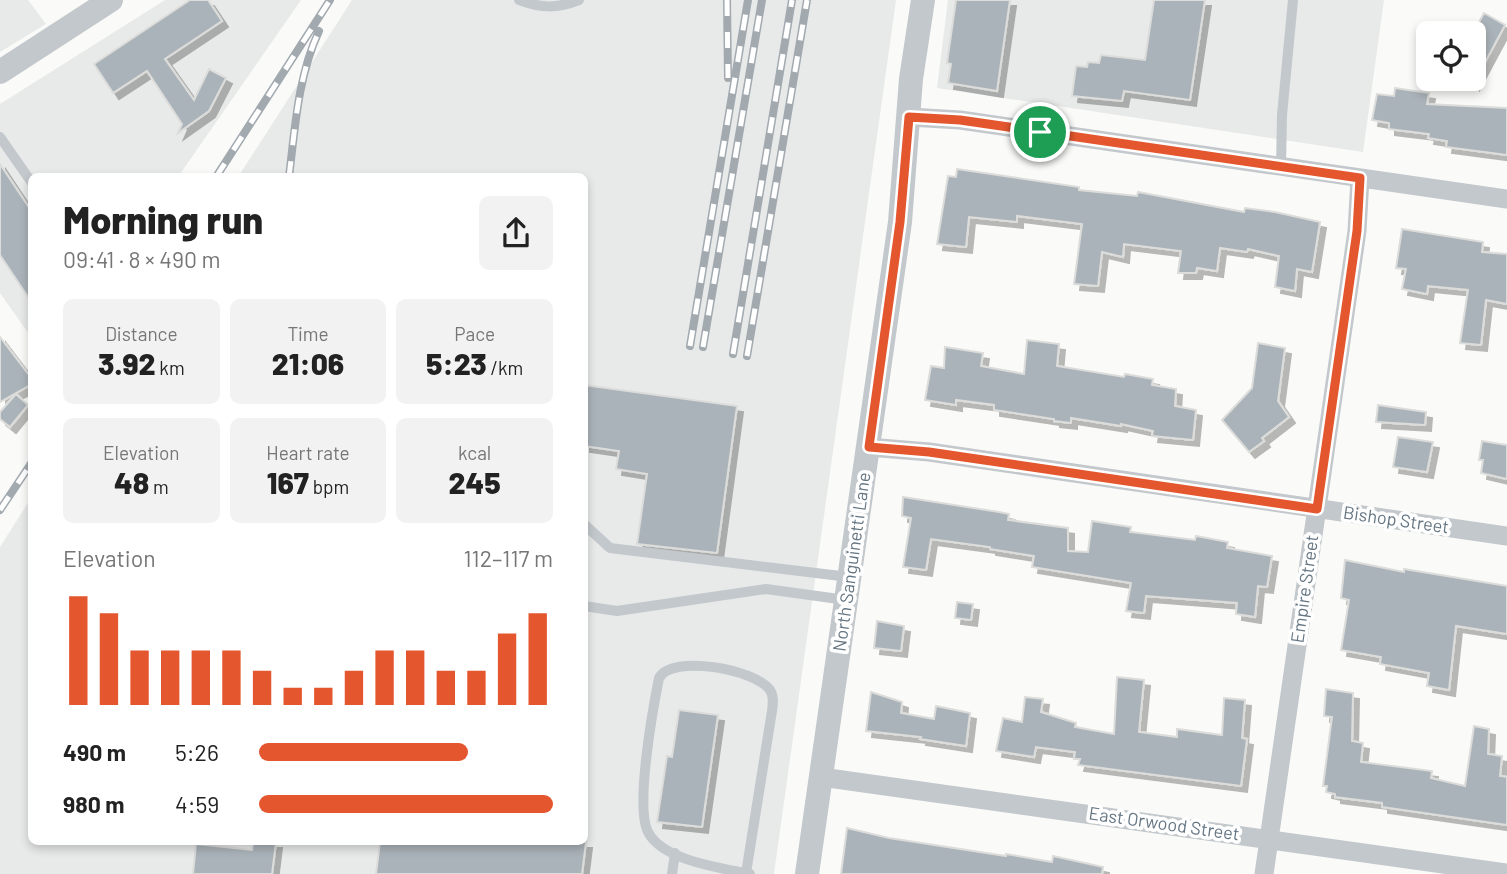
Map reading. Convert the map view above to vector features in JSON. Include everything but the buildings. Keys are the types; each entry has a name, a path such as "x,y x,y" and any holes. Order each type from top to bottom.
{"street":[{"path":"0,72 111,0"},
{"name":"North Sanguinetti Lane","path":"807,874 900,222 912,79 923,0"},
{"path":"909,117 960,120 1507,199"},
{"name":"Empire Street","path":"1264,874 1357,231 1360,178"},
{"name":"Bishop Street","path":"869,447 929,452 1507,536"},
{"name":"East Orwood Street","path":"821,776 1507,873"}],"lane":[{"path":"519,0 541,8 556,8 579,0"},
{"path":"1281,167 1282,115 1293,0"},
{"path":"0,137 28,177"},
{"path":"588,528 610,548 848,589"},
{"path":"588,607 617,611 766,589 848,589"},
{"path":"676,666 736,671 756,679 771,690 773,700 748,874 686,859 662,847 648,832 644,787 659,678 663,671 676,666"},
{"path":"672,874 675,853"}],"shaded area":[{"path":"0,0 28,0 46,24 0,52"},
{"path":"165,0 301,0 181,173 28,173 28,333 0,293 0,104"},
{"path":"352,0 896,0 774,874 0,874 0,547 28,503 28,845 588,845 588,173 241,173"},
{"path":"948,0 1384,0 1363,152 937,88"}],"railway":[{"path":"219,173 330,0"},
{"path":"727,0 728,78"},
{"path":"690,346 748,0"},
{"path":"703,347 762,0"},
{"path":"733,354 792,0"},
{"path":"747,356 807,0"},
{"path":"290,173 302,84 319,31"},
{"path":"0,510 28,468"}],"route":[{"path":"909,117 960,120 1040,132 1360,178 1357,231 1317,509 929,452 869,447 900,222 909,117"}]}
